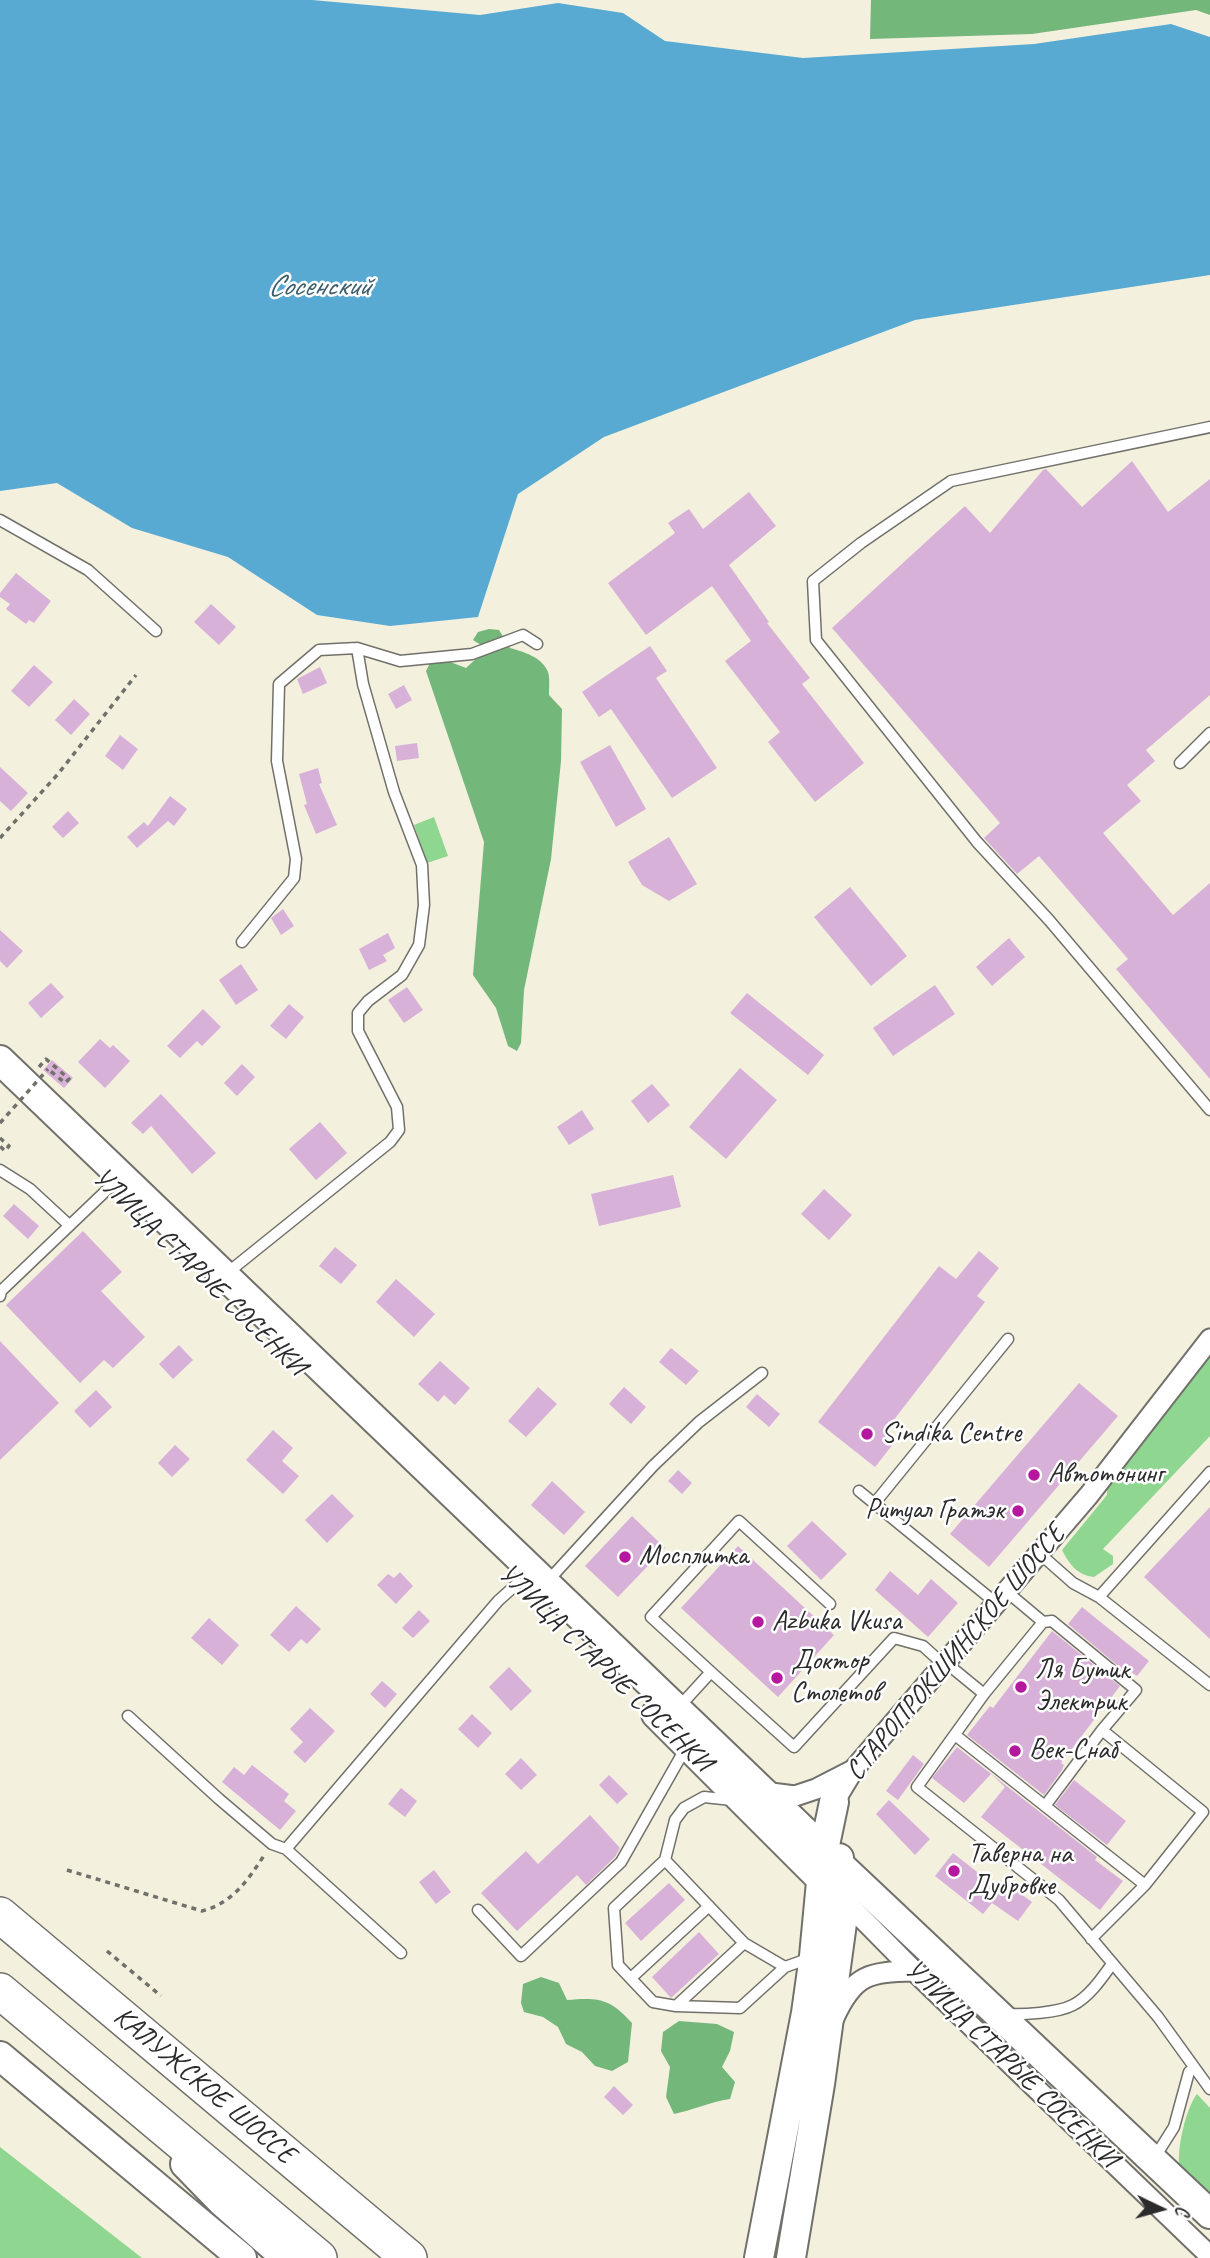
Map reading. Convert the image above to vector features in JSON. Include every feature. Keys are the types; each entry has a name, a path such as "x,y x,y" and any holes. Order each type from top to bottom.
{"highway":[{"name":"КАЛУЖСКОЕ ШОССЕ","path":"0,1915 408,2258"},
{"name":"КАЛУЖСКОЕ ШОССЕ","path":"0,1991 319,2258"}],"main road":[{"name":"УЛИЦА СТАРЫЕ СОСЕНКИ","path":"0,1060 677,1709 756,1799"},
{"name":"УЛИЦА СТАРЫЕ СОСЕНКИ","path":"0,1080 687,1745 756,1799 996,2014 1210,2214"},
{"name":"СТАРОПРОКШИНСКОЕ ШОССЕ","path":"759,2258 806,2013 829,1865 834,1802"},
{"name":"СТАРОПРОКШИНСКОЕ ШОССЕ","path":"790,2258 820,2084 845,1900 829,1865"},
{"path":"0,2056 242,2258"},
{"path":"79,2059 222,2202 286,2258"}],"street":[{"name":"СТАРОПРОКШИНСКОЕ ШОССЕ","path":"834,1802 854,1769 1089,1495 1210,1339"},
{"path":"756,1799 795,1796 816,1789 854,1769"},
{"name":"УЛИЦА СТАРЫЕ СОСЕНКИ","path":"845,1900 1210,2256"},
{"path":"820,2084 832,2021 842,2001 857,1982 878,1972 914,1970"}],"lane":[{"path":"1210,427 951,481 861,543 813,581 816,640 976,842 1049,920 1210,1110"},
{"path":"0,520 88,570 156,631"},
{"path":"242,942 294,878 296,859 277,761 279,684 320,650 357,648 400,661 472,654 523,635 537,644"},
{"path":"226,1275 390,1142 399,1130 397,1107 358,1031 358,1013 368,1001 402,975 419,945 424,905 422,864 394,792 363,684 357,648"},
{"path":"1180,763 1210,733"},
{"path":"0,1170 30,1189 69,1225"},
{"path":"0,1296 1,1291 111,1186"},
{"path":"874,1504 1008,1339"},
{"path":"546,1583 653,1465 699,1422 762,1373"},
{"path":"1099,1597 1210,1472"},
{"path":"859,1491 1001,1597 1043,1622 1052,1621 1136,1690 1045,1806"},
{"path":"830,1604 739,1521 651,1617 794,1747 894,1638 923,1646 984,1694"},
{"path":"1039,1553 1073,1583 1099,1597 1210,1685"},
{"path":"286,1849 498,1601 518,1583"},
{"path":"1043,1622 984,1694 918,1787 1059,1900 1158,2017 1210,2089"},
{"path":"677,1709 711,1672"},
{"path":"128,1716 219,1800 272,1844 286,1849 401,1953"},
{"path":"1091,1940 1145,1885 1203,1812 1102,1730"},
{"path":"955,1735 1145,1885"},
{"path":"478,1910 521,1956 621,1862 687,1745"},
{"path":"756,1799 697,1799 684,1808 675,1820 665,1860 614,1908 618,1965 653,2002 677,2006 740,2008 785,1967 814,1956"},
{"path":"665,1860 744,1942 785,1967"},
{"path":"631,1978 709,1906"},
{"path":"677,2006 744,1942"},
{"path":"996,2014 1027,2015 1073,2005 1097,1984 1112,1964"},
{"path":"1153,2161 1174,2127 1189,2072 1194,2068"}],"path":[{"path":"0,838 58,775 136,675"},
{"path":"0,1123 48,1069 65,1083 69,1079 46,1059 36,1071"},
{"path":"0,1138 9,1146 5,1151 0,1146"},
{"path":"67,1870 202,1911 216,1907 244,1885 272,1844"},
{"path":"107,1951 161,1996"}],"green space":[{"path":"871,0 1210,0 1210,15 1196,10 1032,34 870,39"},
{"path":"499,630 510,648 542,662 549,674 549,695 562,709 561,761 551,859 524,990 521,1043 517,1051 508,1046 496,1008 473,975 484,842 426,671 431,661 440,658 466,668 480,655 481,645 473,640 478,632"},
{"path":"434,817 448,856 427,863 414,825"},
{"path":"1210,1351 1210,1436 1103,1549 1113,1556 1113,1564 1094,1577 1079,1572 1062,1550 1107,1495 1108,1478"},
{"path":"541,1977 559,1983 567,2000 604,2001 624,2015 632,2023 628,2062 612,2071 595,2066 582,2052 566,2044 558,2027 543,2017 524,2012 521,2003 523,1984"},
{"path":"679,2021 717,2024 734,2032 730,2051 722,2067 735,2082 730,2099 674,2114 666,2097 670,2067 661,2051 663,2032"},
{"path":"1197,2094 1210,2108 1210,2205 1184,2182 1180,2171 1182,2135 1188,2111"},
{"path":"0,2147 142,2258 0,2258"}],"water":[{"name":"Сосенский","path":"0,0 312,0 480,15 558,3 623,13 665,41 803,58 1034,44 1171,24 1210,37 1210,275 915,320 604,437 518,494 478,617 390,626 317,615 228,557 132,528 57,483 0,491"}],"building":[{"path":"1132,461 1168,512 1210,479 1210,695 1146,750 1155,761 1127,785 1141,801 1103,833 1173,915 1210,883 1210,1079 1116,969 1128,959 1039,856 1017,874 984,838 1000,823 832,628 965,506 990,533 1043,470 1046,469 1082,507"},
{"path":"749,492 776,526 729,565 769,622 767,623 810,678 802,684 864,763 815,802 768,742 780,732 725,661 751,641 712,586 646,635 608,583 675,533 668,523 689,509 703,529"},
{"path":"16,573 51,601 34,623 29,620 26,624 6,609 10,604 0,597 0,593"},
{"path":"211,604 236,627 219,645 194,622"},
{"path":"650,646 667,671 656,678 717,768 672,798 611,709 599,717 582,692"},
{"path":"34,665 53,682 29,707 11,691"},
{"path":"320,667 327,683 303,694 297,679"},
{"path":"404,685 412,700 396,709 388,694"},
{"path":"74,699 90,714 71,735 55,720"},
{"path":"120,735 138,749 123,770 105,756"},
{"path":"417,743 419,758 397,761 395,746"},
{"path":"610,745 646,809 616,827 580,762"},
{"path":"0,767 28,793 11,811 0,801"},
{"path":"318,768 322,783 319,784 337,825 316,834 304,805 307,804 299,774"},
{"path":"170,796 187,809 174,826 168,821 137,848 127,837 144,822 148,826"},
{"path":"68,811 79,823 63,838 52,827"},
{"path":"669,837 697,884 669,901 642,885 628,862"},
{"path":"850,887 907,956 871,986 814,917"},
{"path":"283,909 294,926 281,935 271,918"},
{"path":"0,930 23,951 7,968 0,961"},
{"path":"388,933 395,948 383,955 387,961 369,970 359,949"},
{"path":"1009,938 1025,957 992,986 976,967"},
{"path":"241,964 258,990 236,1005 219,980"},
{"path":"51,983 64,997 41,1018 28,1003"},
{"path":"935,985 955,1014 893,1056 873,1028"},
{"path":"407,987 423,1010 404,1023 388,1000"},
{"path":"747,993 824,1055 808,1075 730,1013"},
{"path":"289,1004 304,1017 286,1039 270,1026"},
{"path":"203,1009 221,1027 202,1046 197,1041 180,1058 167,1046"},
{"path":"100,1039 110,1048 113,1045 130,1061 105,1088 78,1062"},
{"path":"52,1060 73,1078 64,1088 43,1070"},
{"path":"242,1064 255,1077 237,1096 224,1083"},
{"path":"740,1068 777,1100 726,1159 689,1127"},
{"path":"652,1084 670,1105 648,1123 631,1101"},
{"path":"161,1094 216,1153 192,1174 151,1126 143,1134 131,1123"},
{"path":"582,1110 594,1129 569,1145 557,1127"},
{"path":"320,1122 347,1153 316,1180 289,1149"},
{"path":"673,1175 681,1207 599,1226 591,1194"},
{"path":"824,1189 852,1215 829,1240 801,1214"},
{"path":"14,1204 39,1226 28,1239 3,1216"},
{"path":"83,1231 122,1272 101,1291 145,1337 113,1368 104,1360 80,1383 6,1305"},
{"path":"335,1247 357,1265 341,1284 319,1266"},
{"path":"979,1251 999,1268 977,1296 985,1302 886,1430 897,1439 875,1467 818,1422 939,1266 956,1279"},
{"path":"396,1279 435,1314 414,1337 376,1302"},
{"path":"0,1341 59,1403 0,1460"},
{"path":"179,1345 193,1360 173,1379 159,1364"},
{"path":"671,1348 699,1371 686,1385 659,1362"},
{"path":"440,1361 470,1388 455,1405 444,1395 438,1402 418,1384"},
{"name":"Автотонинг","path":"1079,1383 1118,1416 989,1567 950,1534"},
{"path":"538,1387 557,1404 526,1437 508,1421"},
{"path":"624,1387 646,1407 631,1424 609,1404"},
{"path":"96,1390 112,1407 90,1428 74,1411"},
{"path":"757,1394 780,1414 769,1427 746,1407"},
{"path":"273,1430 293,1448 282,1461 299,1476 283,1494 246,1460"},
{"path":"175,1445 190,1459 172,1477 158,1463"},
{"path":"678,1470 692,1483 682,1494 668,1481"},
{"path":"552,1481 585,1512 564,1535 531,1505"},
{"path":"332,1494 354,1516 327,1543 305,1520"},
{"path":"1210,1507 1210,1639 1144,1577"},
{"name":"Мосплитка","path":"632,1516 665,1548 618,1597 585,1566"},
{"path":"812,1521 847,1554 821,1580 787,1546"},
{"name":"Azbuka Vkusa","path":"738,1546 834,1635 778,1697 681,1608"},
{"path":"890,1571 918,1595 931,1579 958,1603 928,1637 875,1590"},
{"path":"400,1572 413,1586 396,1604 377,1585 388,1574 394,1578"},
{"path":"296,1606 321,1629 307,1644 301,1639 289,1652 270,1635"},
{"path":"1082,1607 1149,1661 1137,1676 1131,1672 1129,1675 1068,1624"},
{"path":"419,1610 430,1621 413,1638 402,1628"},
{"path":"209,1618 239,1645 222,1665 191,1638"},
{"path":"1052,1631 1120,1686 1061,1763 1064,1765 1062,1770 1044,1795 967,1735 990,1706 993,1708"},
{"path":"509,1667 532,1691 511,1711 489,1687"},
{"path":"382,1681 397,1694 385,1708 370,1694"},
{"path":"310,1708 335,1731 305,1763 293,1752 303,1742 290,1729"},
{"path":"472,1714 492,1733 478,1748 458,1729"},
{"path":"957,1747 1097,1857 1095,1860 1123,1881 1100,1910 981,1817 1005,1787 991,1774 964,1803 932,1778"},
{"path":"913,1755 924,1764 898,1800 886,1791"},
{"path":"521,1758 537,1775 521,1790 505,1774"},
{"path":"252,1765 289,1794 284,1801 296,1811 280,1830 222,1782 234,1767 244,1775"},
{"path":"609,1775 628,1794 617,1804 599,1785"},
{"path":"1074,1780 1126,1821 1107,1845 1055,1805"},
{"path":"401,1788 417,1801 405,1817 388,1804"},
{"path":"889,1800 930,1839 915,1855 876,1814"},
{"path":"590,1815 620,1848 615,1857 586,1885 577,1875 517,1931 481,1893 526,1851 538,1864"},
{"path":"953,1853 1009,1897 1014,1889 1032,1902 1018,1921 992,1903 983,1914 935,1876"},
{"path":"434,1870 451,1892 436,1904 419,1882"},
{"path":"669,1883 685,1900 641,1941 625,1923"},
{"path":"699,1932 719,1954 671,1998 652,1977"},
{"path":"614,2086 633,2105 623,2115 604,2097"}],"place":[{"name":"Sindika Centre","path":"867,1434"},
{"name":"Автотонинг","path":"1034,1475"},
{"name":"Ритуал Гратэк","path":"1018,1511"},
{"name":"Мосплитка","path":"625,1557"},
{"name":"Azbuka Vkusa","path":"758,1622"},
{"name":"Доктор Столетов","path":"777,1678"},
{"name":"Ля Бутик Электрик","path":"1021,1687"},
{"name":"Век-Снаб","path":"1015,1751"},
{"name":"Таверна на Дубровке","path":"954,1871"}]}
